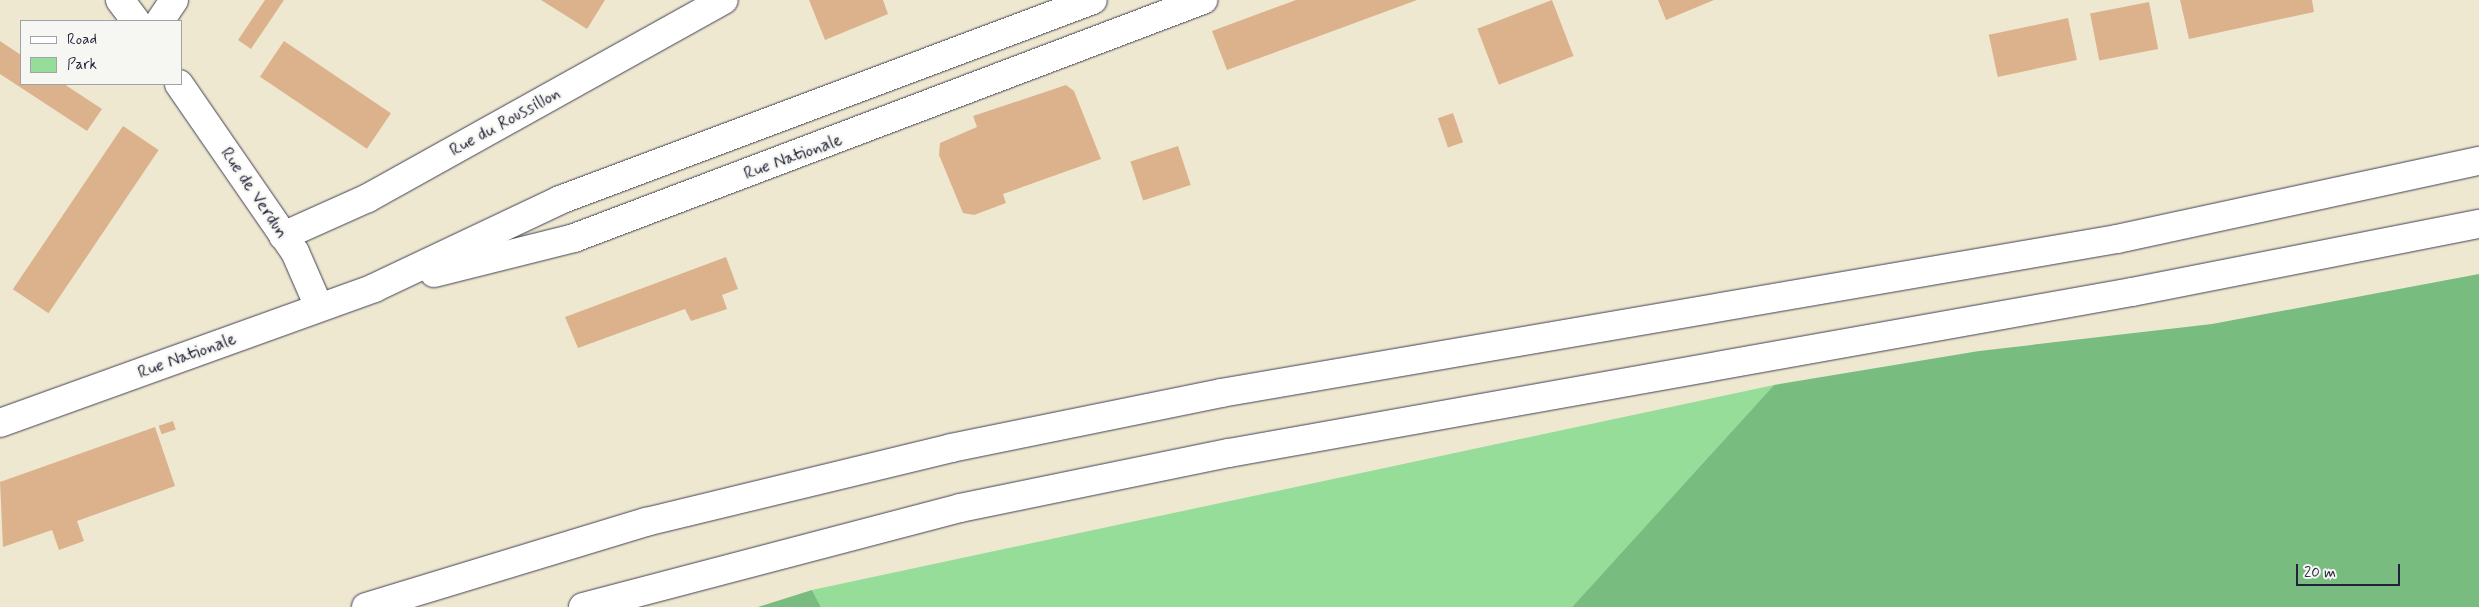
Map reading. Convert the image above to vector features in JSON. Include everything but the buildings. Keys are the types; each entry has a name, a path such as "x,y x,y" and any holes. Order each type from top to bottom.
{"main road":[{"path":"120,0 135,20"},
{"path":"161,20 174,0"},
{"name":"Rue du Roussillon","path":"283,236 368,198 724,0"},
{"name":"Rue Nationale","path":"0,423 374,288 560,200 1093,0"},
{"name":"Rue Nationale","path":"374,288 574,238 1203,0"},
{"name":"Rue de Verdun","path":"180,85 283,236 319,308"},
{"path":"366,607 646,522 951,448 1221,393 2117,238 2479,161"},
{"path":"583,607 960,508 1229,453 1727,366 2479,224"}],"green space":[{"path":"2479,274 2479,607 1572,607 1774,385 1979,351 2212,324"},
{"path":"1774,385 1572,607 821,607 812,590"},
{"path":"812,590 821,607 758,607"}]}
